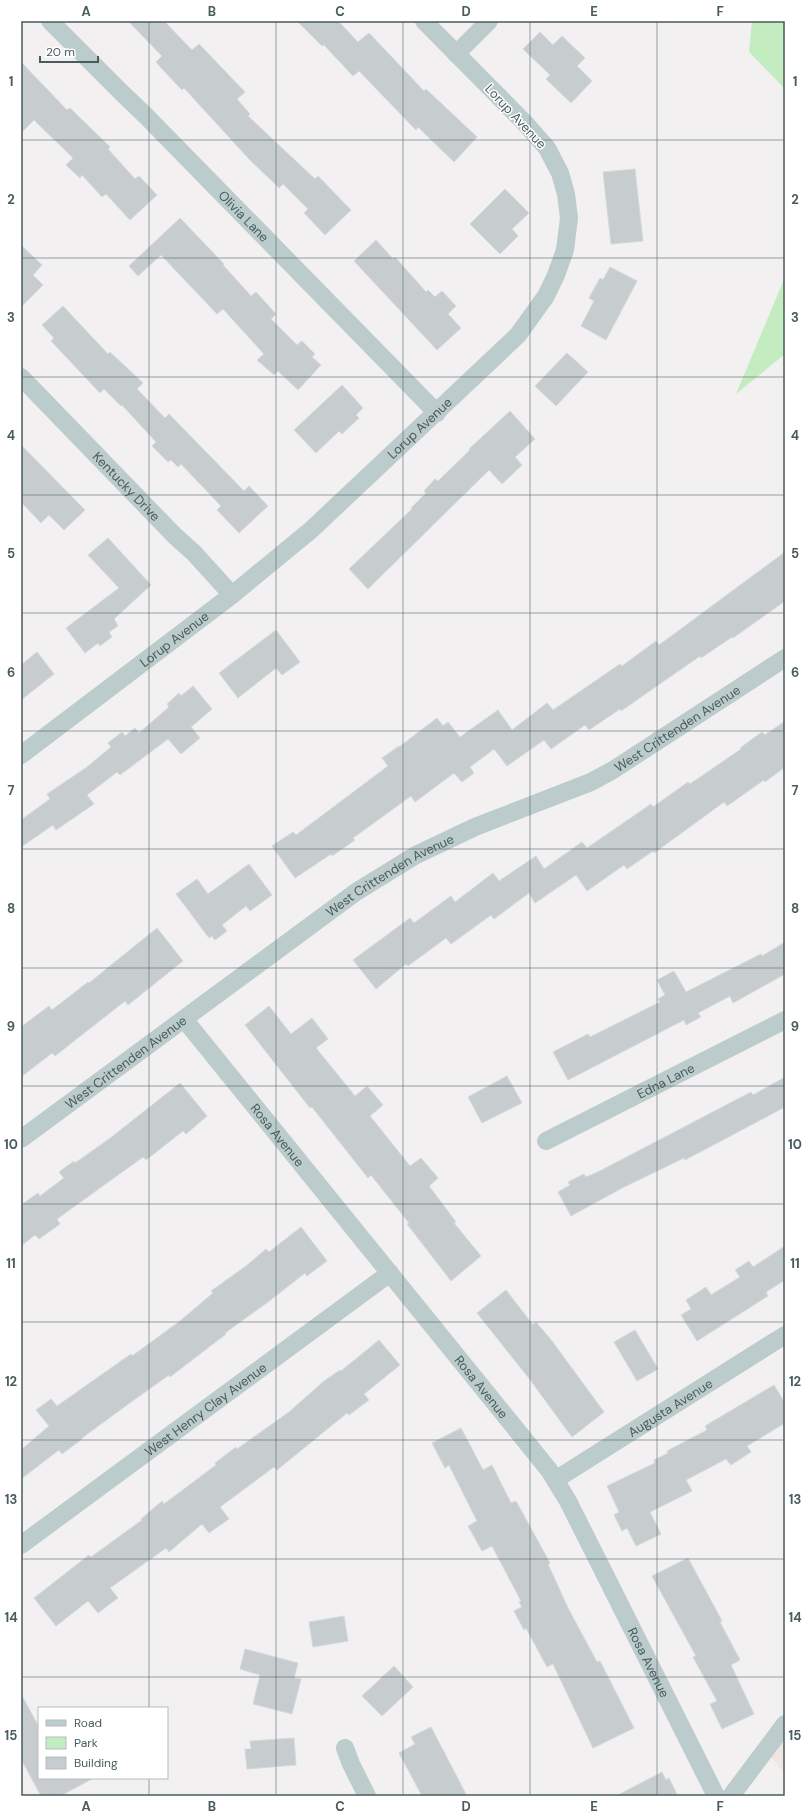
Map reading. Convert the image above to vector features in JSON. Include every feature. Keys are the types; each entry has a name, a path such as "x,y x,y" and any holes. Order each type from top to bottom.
{"street":[{"name":"Olivia Lane","path":"50,21 146,116 437,413"},
{"name":"Lorup Avenue","path":"21,755 232,595 311,530 437,413 518,335 546,296 556,275 565,250 569,218 566,194 560,173 547,148 524,122 424,21"},
{"path":"456,54 489,21"},
{"name":"Kentucky Drive","path":"21,377 175,536 194,553 232,595"},
{"name":"West Crittenden Avenue","path":"21,1139 356,892 416,854 475,827 591,782 613,770 785,658"},
{"name":"Rosa Avenue","path":"184,1019 549,1470 568,1501 716,1796"},
{"name":"Edna Lane","path":"546,1141 785,1020"},
{"name":"West Henry Clay Avenue","path":"21,1545 390,1273"},
{"name":"Augusta Avenue","path":"555,1480 785,1335"},
{"path":"731,1796 785,1724"},
{"path":"345,1748 351,1764 367,1796"}],"shaded area":[{"path":"785,1724 785,1775 767,1751"}],"green space":[{"path":"752,21 785,21 785,89 749,52"},
{"path":"785,277 785,354 736,394"}],"building":[{"path":"128,21 164,21 192,50 199,44 245,92 237,99 250,114 248,116 315,179 318,176 351,210 325,235 304,213 308,209 283,184 279,188 249,159 184,88 182,90 162,69 156,62 162,56"},
{"path":"297,21 338,21 358,42 369,33 424,91 426,89 477,137 454,162 418,127 416,130 359,71 353,76 324,45 322,46"},
{"path":"540,32 553,45 562,36 585,58 577,66 592,81 571,103 546,79 550,75 523,49"},
{"path":"21,62 67,110 70,108 110,147 108,149 135,179 139,176 157,195 130,220 106,194 102,197 82,175 80,178 66,165 73,158 34,120 21,133"},
{"path":"635,169 643,241 611,244 603,172"},
{"path":"505,189 529,213 512,229 518,236 500,254 470,224"},
{"path":"180,218 224,264 223,265 251,296 256,292 276,314 271,319 297,345 302,341 315,354 312,357 321,365 298,390 278,371 274,375 257,360 264,354 223,309 217,314 161,255 138,276 129,266"},
{"path":"376,240 393,259 395,257 426,292 428,290 435,297 442,291 456,306 448,314 461,328 437,350 354,261"},
{"path":"21,245 42,265 33,275 43,285 21,307"},
{"path":"610,267 637,281 606,340 581,326 594,301 589,298 600,278 603,280"},
{"path":"63,306 108,354 110,352 143,383 137,389 165,418 169,414 244,491 249,486 268,506 239,533 217,510 221,506 181,464 178,467 171,460 168,462 152,446 156,442 122,405 121,406 104,389 100,393 51,341 54,338 42,325"},
{"path":"567,353 588,372 556,406 535,386"},
{"path":"342,385 363,408 356,415 359,418 342,434 339,431 316,453 294,430"},
{"path":"510,411 535,439 515,457 522,465 502,484 489,470 368,589 349,569 412,509 411,508 426,493 424,491 435,479 438,481 470,450 469,449"},
{"path":"21,445 85,510 64,530 49,515 41,523 21,502"},
{"path":"108,538 151,585 114,619 118,626 109,632 112,637 100,646 98,643 85,653 66,628 119,588 88,555"},
{"path":"785,552 785,601 733,638 732,637 701,658 700,656 621,711 620,709 589,730 585,725 551,749 544,740 507,766 494,749 470,767 474,773 462,782 454,773 415,802 411,796 353,838 355,840 332,856 331,854 295,878 272,846 293,832 296,835 388,766 382,758 437,718 443,726 448,722 460,737 498,710 512,730 547,703 553,710 620,664 622,666 656,641 659,645"},
{"path":"276,630 300,662 282,675 276,668 238,698 219,673"},
{"path":"37,652 54,674 21,700 21,665"},
{"path":"193,686 212,709 191,727 200,738 181,754 168,739 120,775 117,772 87,795 94,804 56,830 53,825 21,847 21,820 50,799 47,794 87,767 111,747 108,743 122,732 125,736 135,728 139,733 169,707 167,704 179,693 181,696"},
{"path":"785,721 785,767 765,782 764,780 727,806 724,802 654,853 653,851 627,869 624,865 587,891 576,875 535,903 529,893 494,919 491,915 451,944 446,938 408,966 406,964 376,989 353,960 410,918 414,923 451,896 455,902 493,873 499,881 536,856 544,869 582,842 587,848 651,804 653,807 688,782 690,784 741,749 740,748 762,732 765,735"},
{"path":"249,864 272,895 250,911 246,906 222,925 227,931 215,940 212,936 209,938 176,894 197,879 208,894"},
{"path":"157,928 183,961 128,1005 125,1001 55,1056 52,1053 21,1077 21,1027 49,1006 52,1010 88,982 89,983"},
{"path":"785,942 785,974 733,1003 730,996 698,1013 701,1017 686,1025 684,1020 568,1080 553,1052 588,1034 590,1037 660,1002 658,999 665,995 657,980 674,971 686,992 761,954 762,956"},
{"path":"269,1006 291,1034 312,1018 328,1039 316,1048 355,1096 367,1086 383,1105 370,1116 410,1166 421,1158 438,1178 429,1186 456,1222 454,1223 481,1256 451,1281 407,1224 409,1223 371,1175 368,1178 312,1107 310,1108 245,1025"},
{"path":"507,1076 522,1103 482,1123 468,1097"},
{"path":"785,1077 785,1107 685,1160 684,1158 624,1187 571,1216 558,1192 570,1185 568,1182 584,1174 586,1177 598,1172 751,1092 753,1095"},
{"path":"180,1083 207,1116 186,1134 183,1131 146,1160 143,1157 57,1219 60,1224 39,1239 35,1235 21,1246 21,1205 38,1193 40,1196 64,1178 59,1172 74,1161 75,1163 109,1139"},
{"path":"301,1227 327,1261 307,1276 305,1273 225,1333 226,1334 170,1377 169,1375 131,1402 62,1454 59,1450 21,1479 21,1450 49,1426 36,1410 51,1399 57,1406 131,1354 132,1356 180,1321 213,1293 211,1291 246,1266 266,1249 269,1252"},
{"path":"785,1246 785,1280 766,1292 768,1296 697,1341 681,1315 691,1309 686,1300 706,1287 711,1295 740,1277 735,1270 749,1261 753,1267"},
{"path":"506,1290 533,1325 536,1322 552,1341 604,1412 572,1437 531,1381 477,1313"},
{"path":"635,1330 658,1369 637,1381 614,1342"},
{"path":"379,1340 400,1365 364,1394 369,1400 349,1415 347,1413 277,1470 274,1467 220,1507 229,1519 209,1533 202,1524 169,1552 166,1548 110,1588 118,1598 98,1613 88,1601 56,1626 34,1598 89,1555 91,1557 142,1520 141,1519 162,1501 164,1504 216,1465 215,1463 236,1447 237,1449 289,1412 324,1381 340,1370 341,1371"},
{"path":"774,1385 785,1403 785,1423 747,1446 751,1452 731,1465 726,1459 686,1480 692,1491 650,1512 661,1534 636,1546 627,1528 622,1531 614,1515 619,1512 607,1486 655,1463 654,1460 668,1453 667,1451 707,1430 705,1426"},
{"path":"461,1428 483,1470 492,1465 511,1503 516,1501 550,1563 548,1564 568,1608 597,1662 600,1661 634,1728 593,1748 553,1664 547,1667 526,1628 524,1630 514,1611 522,1607 519,1602 521,1601 492,1546 482,1551 468,1526 477,1521 449,1465 445,1468 432,1443"},
{"path":"688,1558 722,1621 720,1622 740,1660 731,1665 754,1714 722,1729 710,1704 717,1701 693,1657 696,1656 652,1576"},
{"path":"344,1616 348,1641 313,1647 309,1622"},
{"path":"245,1649 298,1663 294,1678 301,1679 292,1714 253,1704 260,1675 240,1669"},
{"path":"394,1666 413,1687 382,1716 362,1696"},
{"path":"21,1694 38,1725 38,1779 92,1779 60,1796 41,1796 21,1759"},
{"path":"431,1727 467,1796 422,1796 399,1753 415,1744 411,1737"},
{"path":"294,1738 296,1765 247,1769 245,1749 251,1749 250,1741"},
{"path":"662,1772 666,1780 669,1778 678,1796 616,1796"}]}
